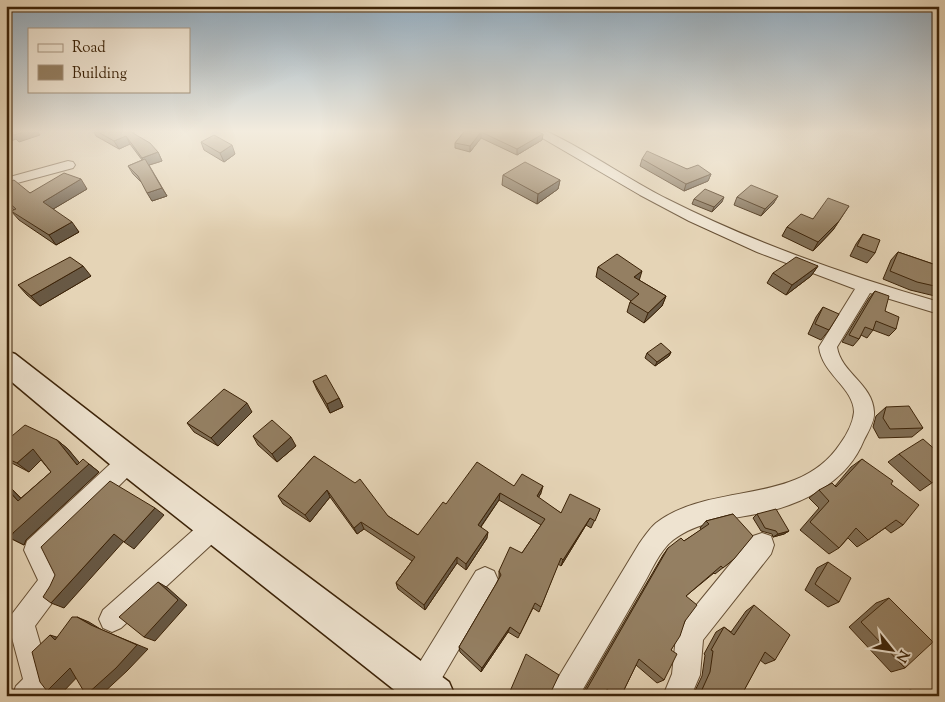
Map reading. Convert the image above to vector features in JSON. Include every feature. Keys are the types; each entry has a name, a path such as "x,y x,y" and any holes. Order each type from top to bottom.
{"main road":[{"path":"6,361 129,461 429,690"}],"street":[{"path":"6,182 68,165"},
{"path":"599,165 660,201 793,262 865,287 939,308"},
{"path":"563,696 648,553 663,533 685,520 709,510 769,501 805,488 829,474 844,457 855,442 864,413 857,390 829,357 828,347 842,321 865,287"},
{"path":"26,696 38,684 21,623 52,582 36,550 129,461"},
{"path":"112,619 215,526"},
{"path":"677,696 686,675 687,650 694,629 762,545"},
{"path":"429,690 485,580"}],"building":[{"path":"148,165 162,188 147,193 138,176 128,166"},
{"path":"520,165 530,165 560,180 538,194 503,175"},
{"path":"652,165 678,165 687,169 698,165 711,174 686,184"},
{"path":"64,173 81,179 43,202 72,222 49,235 11,211 16,209 6,200 6,183 14,180 30,193"},
{"path":"751,185 778,196 765,209 737,197"},
{"path":"705,189 724,197 714,207 694,199"},
{"path":"828,198 849,206 839,221 818,242 787,227 801,214 813,219"},
{"path":"863,234 880,240 875,253 857,246"},
{"path":"898,252 939,266 939,287 917,282 890,271"},
{"path":"617,254 642,271 634,277 666,296 648,313 630,302 639,294 598,267"},
{"path":"70,257 83,266 31,296 18,285"},
{"path":"796,257 818,266 792,285 773,273"},
{"path":"875,291 889,296 885,311 899,317 896,329 876,321 873,330 865,327 859,339 849,335"},
{"path":"823,307 839,314 829,330 815,324"},
{"path":"661,343 671,352 657,362 647,353"},
{"path":"326,375 339,398 327,404 313,381"},
{"path":"224,389 247,403 211,438 187,423"},
{"path":"909,406 923,428 890,429 883,418 886,407"},
{"path":"272,420 291,437 272,454 253,436"},
{"path":"25,425 57,440 77,465 83,459 89,464 13,533 10,538 6,535 6,488 18,501 51,472 33,449 17,463 6,458 6,441"},
{"path":"923,439 939,453 939,478 932,483 899,454"},
{"path":"314,456 355,483 360,479 388,516 418,535 443,502 446,504 477,462 514,486 522,474 543,486 537,496 561,513 570,494 600,509 595,521 590,518 563,560 561,558 541,607 535,603 520,634 510,627 482,668 459,647 501,575 499,571 510,547 522,553 545,519 500,493 478,525 488,532 466,564 457,557 424,605 396,583 415,557 361,522 354,528 327,490 305,515 278,496"},
{"path":"862,459 893,481 891,484 919,505 903,525 896,520 868,540 856,528 839,548 810,522 829,501 819,490 832,483 836,487"},
{"path":"110,481 155,508 124,542 114,534 51,603 43,597 55,575 41,547"},
{"path":"776,509 789,531 778,534 776,531 765,528 757,514"},
{"path":"733,514 753,536 734,559 723,568 721,566 686,596 697,605 685,621 680,636 671,650 677,654 664,680 639,659 621,696 615,696 607,689 605,696 508,696 526,654 559,675 550,694 584,694 668,548 681,538 684,541 709,524 706,521"},
{"path":"828,562 851,578 839,602 815,584"},
{"path":"158,582 178,600 144,637 119,617"},
{"path":"889,598 933,642 905,668 861,622"},
{"path":"754,605 790,635 775,660 765,652 741,696 694,696 700,694 710,672 713,651 711,650 724,627 734,635"},
{"path":"72,617 77,617 137,645 116,668 86,695 70,668 47,691 40,682 32,652 50,635 55,640"},
{"path":"911,690 918,696 909,696"}]}
